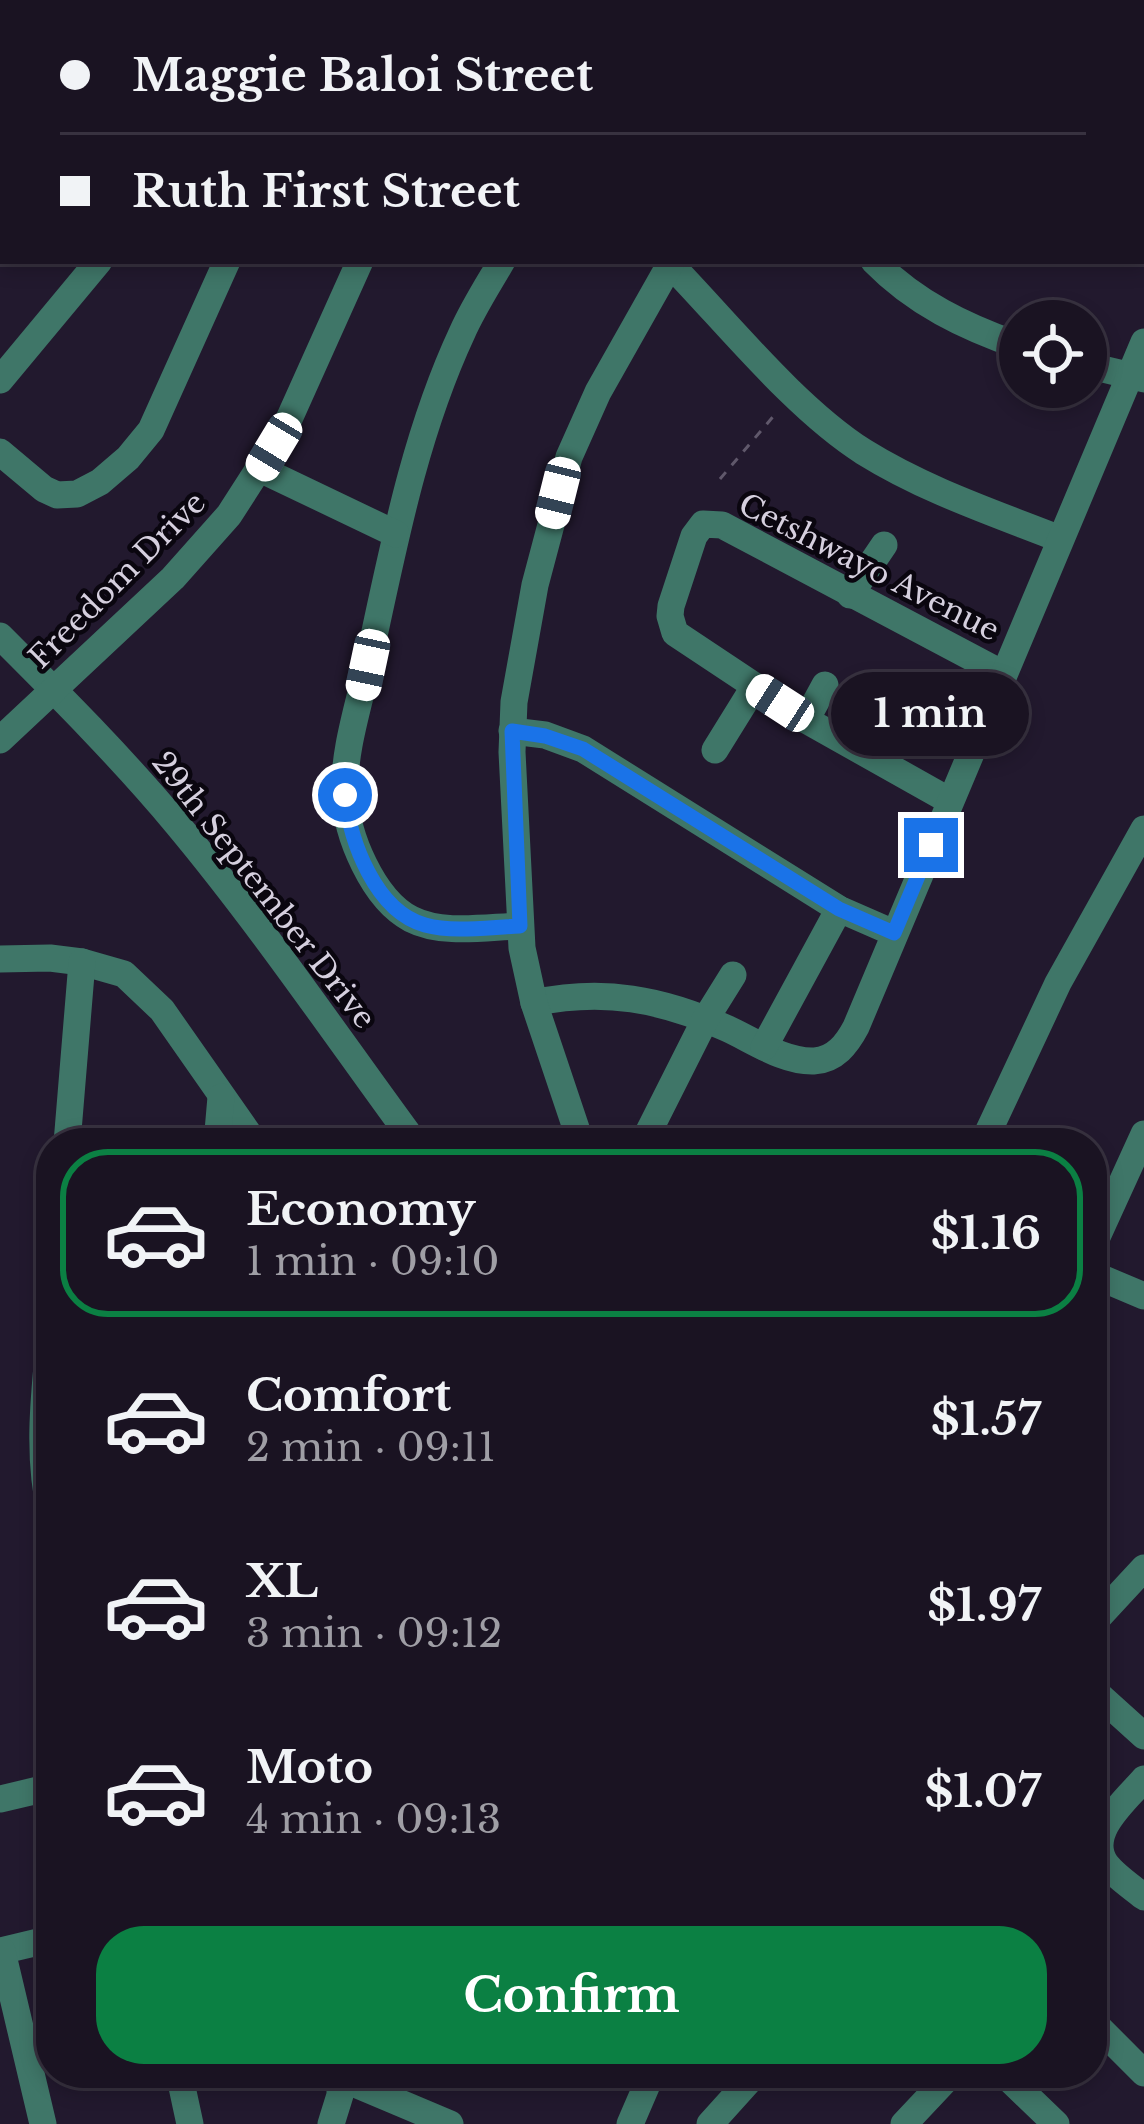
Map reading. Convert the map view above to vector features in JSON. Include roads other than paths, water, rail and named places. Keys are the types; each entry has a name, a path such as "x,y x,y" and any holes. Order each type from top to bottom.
{"street":[{"path":"0,380 97,264"},
{"path":"0,452 57,495 77,494 100,482 151,430 226,264"},
{"name":"Freedom Drive","path":"0,740 191,560 229,515 290,415 359,264"},
{"path":"500,264 468,320 420,446 396,534 346,773 347,817 353,842 370,874 385,896 411,919 440,927 520,926"},
{"path":"576,1128 534,1003 520,926 514,702 525,628 569,457 598,392 670,264"},
{"path":"673,264 793,393 838,433 946,494 1060,539"},
{"path":"877,264 936,310 999,338"},
{"path":"534,1003 577,995 621,996 705,1020 802,1060 821,1060 838,1052 856,1027 1060,539 1137,378 1144,342"},
{"path":"1107,370 1137,378"},
{"path":"260,470 396,534"},
{"name":"Cetshwayo Avenue","path":"754,687 681,638 672,624 671,606 694,536 703,524 722,525 1004,674"},
{"path":"850,595 884,545"},
{"name":"29th September Drive","path":"0,636 138,778 193,843 405,1128"},
{"path":"806,720 825,685"},
{"path":"715,751 754,687 950,801"},
{"path":"512,731 583,749 839,909 894,933"},
{"path":"990,1128 1058,983 1144,829"},
{"path":"764,1046 839,909"},
{"path":"0,959 50,958 124,974 162,1010 244,1128"},
{"path":"68,1128 82,962"},
{"path":"651,1128 705,1020 733,976"},
{"path":"218,1128 221,1097"},
{"path":"1107,1215 1144,1135"},
{"path":"1107,1280 1144,1296"},
{"path":"1107,1608 1144,1568"},
{"path":"1107,1703 1144,1736"},
{"path":"1107,1822 1144,1778"},
{"path":"0,1798 36,1790"},
{"path":"1107,1865 1144,1897"},
{"path":"36,1943 1,1951 43,2124"},
{"path":"1107,2035 1144,2072"},
{"path":"182,2088 190,2124"},
{"path":"331,2124 340,2088"},
{"path":"368,2088 450,2124"},
{"path":"637,2122 647,2088"},
{"path":"710,2124 742,2088"},
{"path":"904,2124 938,2088"},
{"path":"1019,2088 1056,2124"}]}
